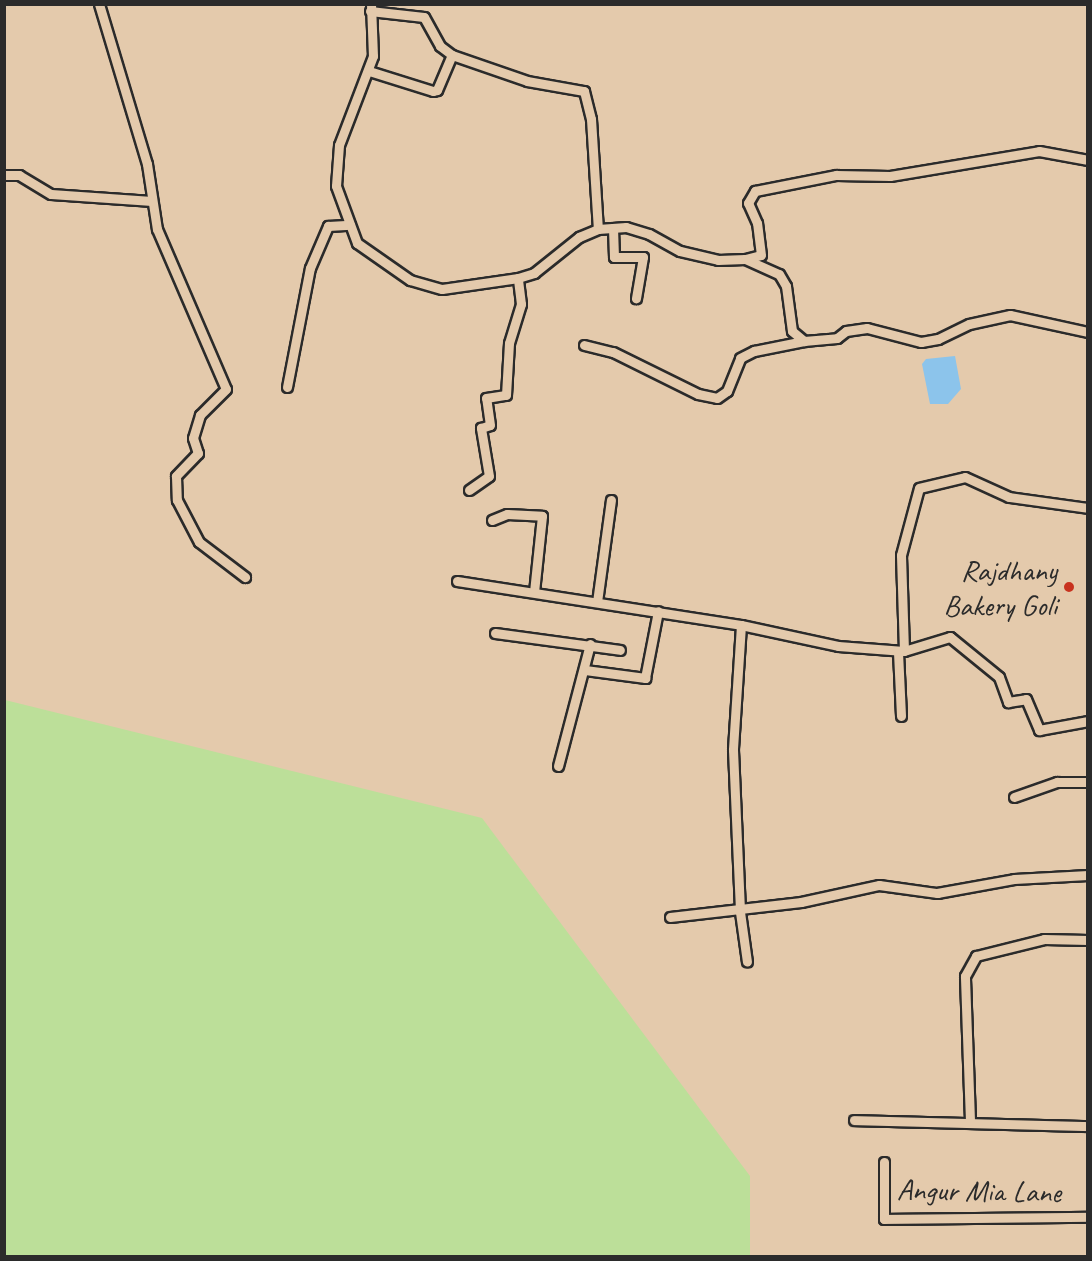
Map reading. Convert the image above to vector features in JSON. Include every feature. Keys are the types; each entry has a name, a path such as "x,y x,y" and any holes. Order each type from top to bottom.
{"street":[{"path":"99,4 147,164 157,229 226,389 200,416 193,438 198,453 176,476 177,500 199,542 245,577"},
{"path":"598,229 591,119 584,91 527,81 452,55 440,46 424,17 370,8 373,56 339,145 336,186 357,243 371,256 431,288 518,278 534,273 579,237 598,229 613,228 649,234 680,251 718,260 745,260 761,255 757,223 748,203 755,191 836,175 890,176 1039,151 1088,160"},
{"path":"369,71 433,91 437,90 452,55"},
{"path":"4,176 19,175 51,194 152,201"},
{"path":"287,387 310,268 328,226 350,225"},
{"path":"613,228 614,258 643,257 636,298"},
{"path":"745,260 779,274 786,286 792,331 804,341"},
{"path":"468,490 489,476 481,428 490,425 486,398 506,395 509,343 521,304 518,278"},
{"path":"584,345 613,352 698,394 717,398 727,391 740,358 754,351 804,341 837,338 846,331 867,328 921,342 938,339 969,324 1010,315 1087,334 1088,326"},
{"path":"902,716 901,555 919,488 965,477 1009,497 1088,508"},
{"path":"597,602 611,500"},
{"path":"492,520 507,514 542,516 534,592"},
{"path":"457,581 534,592 536,596 597,602 741,625 838,646 901,651 950,637 999,677 1008,702 1026,699 1040,730 1088,721"},
{"path":"585,670 645,678 658,611"},
{"path":"741,625 733,750 740,912 747,962"},
{"path":"495,633 590,644 620,650"},
{"path":"558,766 590,644"},
{"path":"1014,797 1057,782 1088,782"},
{"path":"670,917 740,912 879,885 937,893 1014,879 1088,875"},
{"path":"970,1121 965,976 976,956 1044,939 1088,940"},
{"path":"854,1120 970,1121 1088,1126"},
{"name":"Angur Mia Lane","path":"884,1161 884,1219 1088,1217"}],"green space":[{"path":"5,700 482,818 750,1176 750,1256 5,1256"}],"water":[{"path":"955,356 961,389 948,404 930,404 922,364 926,359"}],"place":[{"name":"Rajdhany Bakery Goli","path":"1069,587"}]}
